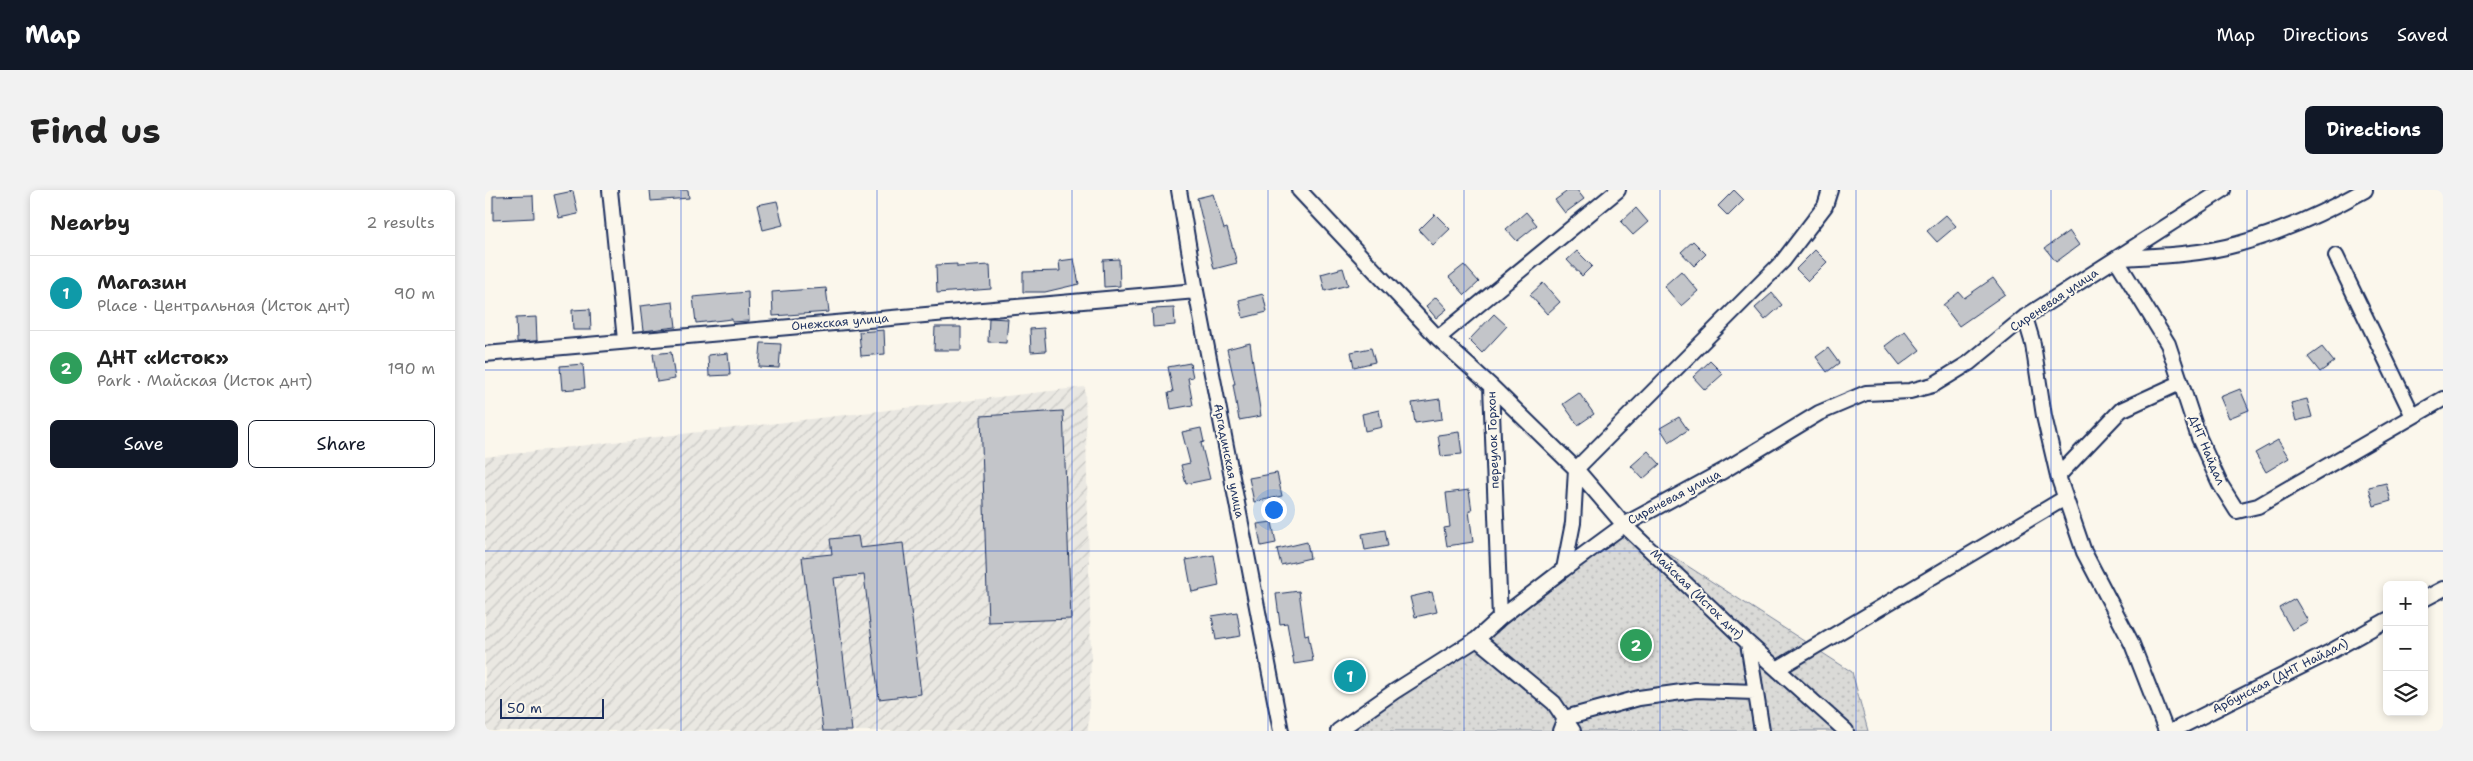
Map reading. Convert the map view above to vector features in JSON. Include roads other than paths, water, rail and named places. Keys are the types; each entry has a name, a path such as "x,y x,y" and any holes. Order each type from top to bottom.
{"street":[{"path":"611,190 625,340"},
{"name":"Аргадинская улица","path":"1179,190 1196,292 1281,731"},
{"path":"1438,338 1618,190"},
{"path":"1564,569 1573,523 1576,469 1783,262 1825,206 1830,190"},
{"name":"Сиреневая улица","path":"1491,386 1576,469 1624,525 1723,471 1819,413 1866,393 1909,391 1933,385 1969,363 2025,317 2223,190"},
{"path":"2115,259 2181,254 2237,244 2300,221 2365,190"},
{"name":"переулок Горхон","path":"1304,191 1438,338 1491,386 1500,618"},
{"path":"2336,256 2413,416"},
{"name":"ДНТ Найдал","path":"2115,259 2168,344 2199,438 2220,484 2237,511 2258,506 2443,399"},
{"name":"Онежская улица","path":"485,354 625,340 1196,292"},
{"path":"2025,317 2033,344 2044,416 2065,498 2084,552 2132,644 2166,731"},
{"path":"2058,476 2121,410 2181,383"},
{"path":"1777,669 2065,498"},
{"path":"1344,729 1477,640 1500,618 1624,525"},
{"name":"Майская (Исток днт)","path":"1624,525 1747,643 1761,731"},
{"path":"2428,597 2443,589"},
{"name":"Арбунская (ДНТ Найдал)","path":"2172,731 2328,653 2383,622"},
{"path":"1477,640 1554,703 1562,725 1573,731"},
{"path":"1747,643 1846,731"},
{"path":"1562,725 1639,698 1696,690 1755,692"}],"place":[{"name":"ДНТ «Исток»","path":"1636,645"},
{"name":"Магазин","path":"1350,676"}]}
